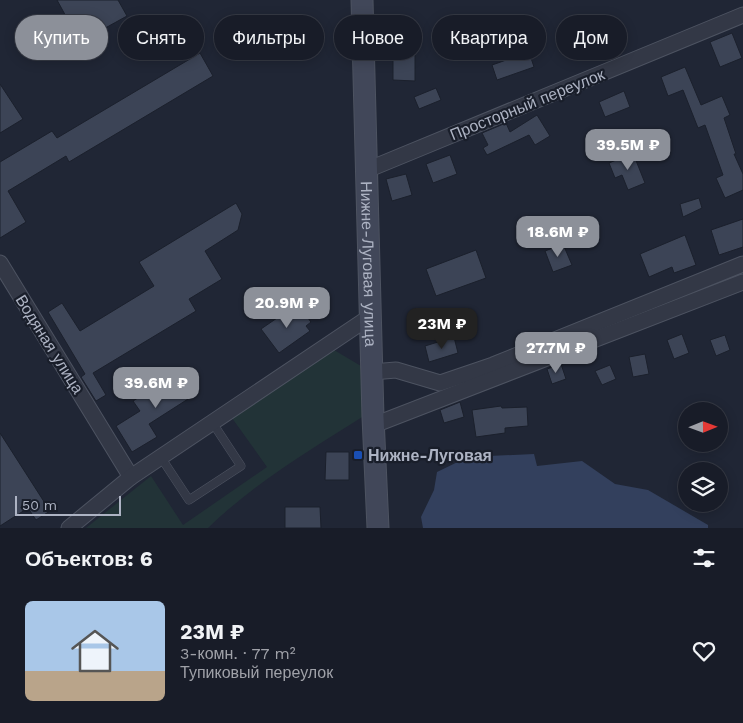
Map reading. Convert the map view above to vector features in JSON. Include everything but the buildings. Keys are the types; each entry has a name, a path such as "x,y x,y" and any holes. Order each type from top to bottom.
{"street":[{"name":"Нижне-Луговая улица","path":"362,0 378,528"},
{"name":"Просторный переулок","path":"366,170 743,15"},
{"name":"Водяная улица","path":"0,263 131,476"},
{"path":"372,372 396,370 440,383 493,365 743,264"},
{"path":"374,425 743,282"},
{"path":"69,528 131,476 371,316"}],"lane":[{"path":"160,456 188,500 241,466 212,422"}],"shaded area":[{"path":"334,350 361,366 367,414 264,481 208,528 86,528 151,476 183,525 267,467 232,418"}],"water":[{"path":"534,454 537,466 582,461 615,484 648,490 678,508 678,512 686,512 708,525 708,528 423,528 421,517 434,490 437,472 468,457"}],"place":[{"name":"Нижне-Луговая","path":"358,455"}]}
